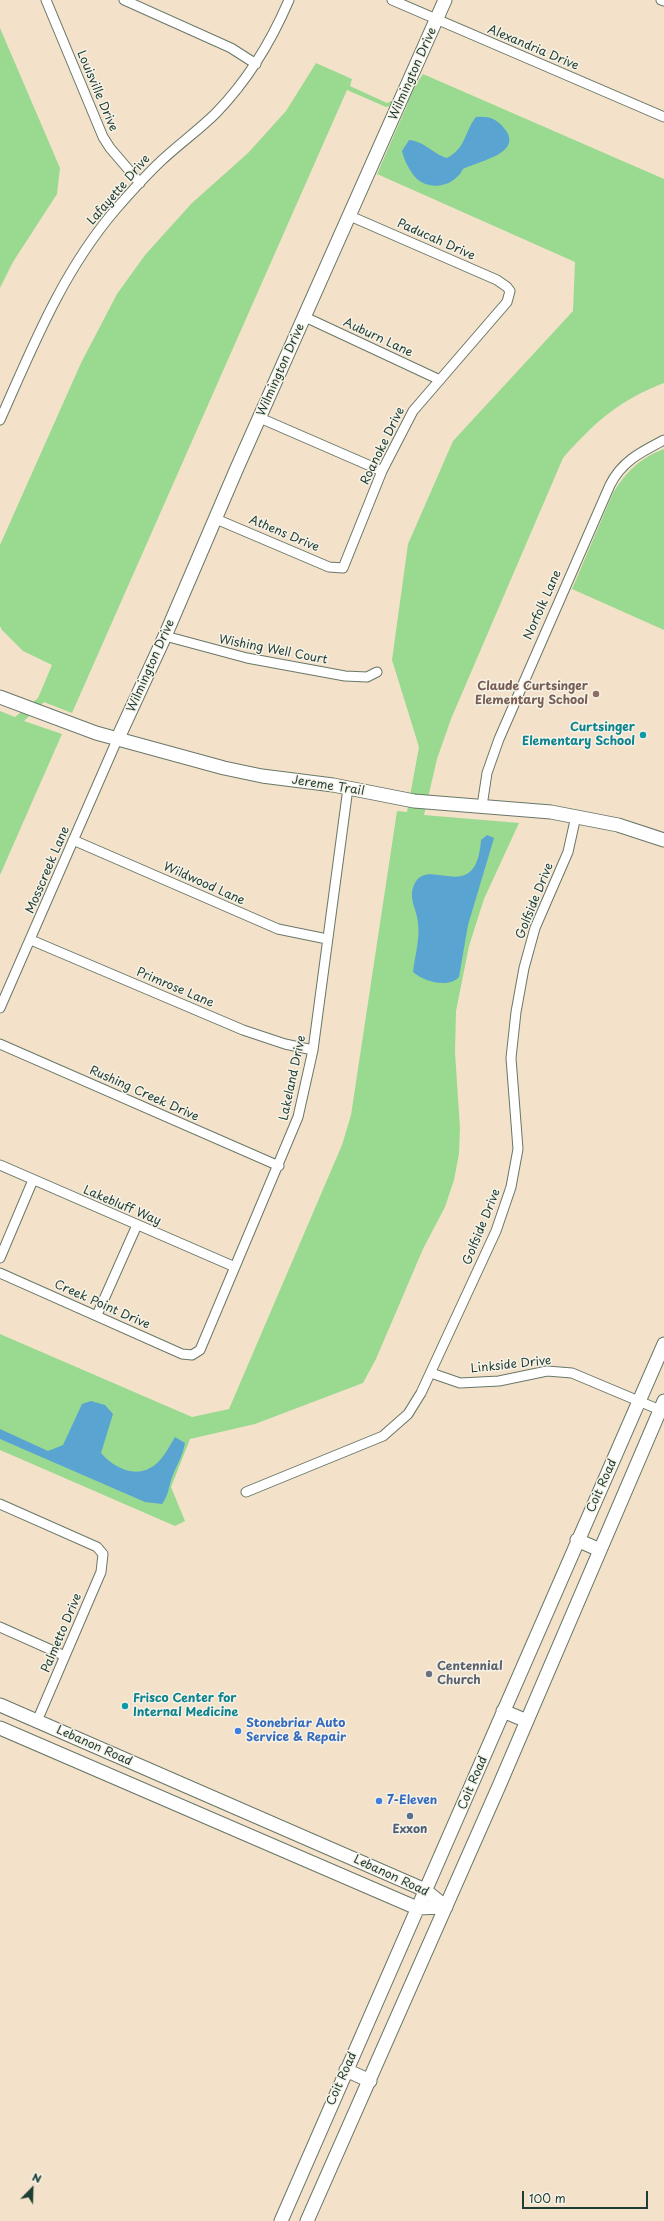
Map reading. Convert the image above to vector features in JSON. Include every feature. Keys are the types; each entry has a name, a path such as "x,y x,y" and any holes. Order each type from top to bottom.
{"main road":[{"name":"Wilmington Drive","path":"117,740 165,636 445,0"},
{"name":"Jereme Trail","path":"0,697 64,722 117,740 232,770 348,788 414,801 534,809 576,816 618,826 664,840"},
{"name":"Coit Road","path":"281,2221 417,1908 459,1816 577,1540 664,1344"},
{"name":"Coit Road","path":"306,2221 370,2081 662,1406"},
{"path":"577,1540 600,1550"},
{"name":"Lebanon Road","path":"0,1704 425,1890 446,1907"},
{"path":"503,1711 527,1721"},
{"path":"30,1740 37,1721"},
{"name":"Lebanon Road","path":"0,1728 417,1908 446,1907"},
{"path":"262,1842 270,1823"},
{"path":"346,2070 370,2081"}],"street":[{"name":"Louisville Drive","path":"46,0 103,137 110,148 140,183"},
{"path":"124,0 231,48 256,64"},
{"name":"Lafayette Drive","path":"0,420 51,305 67,277 101,227 160,161 215,114 256,64 289,0"},
{"name":"Alexandria Drive","path":"392,0 664,117"},
{"name":"Paducah Drive","path":"350,216 497,280 510,291"},
{"name":"Roanoke Drive","path":"343,568 382,471 413,411 507,302 510,291"},
{"name":"Auburn Lane","path":"305,317 440,380"},
{"path":"260,418 382,471"},
{"name":"Norfolk Lane","path":"482,806 487,773 497,745 610,485 619,470 630,458 664,440"},
{"name":"Athens Drive","path":"216,519 329,567 343,568"},
{"name":"Wishing Well Court","path":"165,636 247,658 345,676 367,676 377,672"},
{"name":"Mosscreek Lane","path":"0,1008 31,940 117,740"},
{"name":"Lakeland Drive","path":"196,1353 202,1345 279,1166 298,1116 313,1050 348,788"},
{"name":"Golfside Drive","path":"246,1492 383,1436 408,1414 421,1393 496,1231 511,1187 518,1149 511,1058 516,1012 524,968 535,928 568,852 576,816"},
{"name":"Wildwood Lane","path":"74,840 278,929 327,939"},
{"name":"Primrose Lane","path":"31,940 243,1030 285,1044 313,1050"},
{"name":"Rushing Creek Drive","path":"0,1044 279,1166"},
{"name":"Lakebluff Way","path":"0,1165 235,1267"},
{"path":"0,1258 33,1180"},
{"path":"97,1315 136,1225"},
{"name":"Creek Point Drive","path":"0,1273 182,1354 187,1356 196,1353"},
{"name":"Linkside Drive","path":"430,1373 460,1383 499,1381 547,1371 572,1373 639,1401 662,1406"},
{"name":"Palmetto Drive","path":"0,1504 97,1547 103,1554 101,1572 37,1721"},
{"path":"0,1627 65,1656"}],"green space":[{"path":"0,28 60,168 57,194 13,262 0,288"},
{"path":"316,63 352,79 350,86 387,103 412,91 423,74 664,179 664,383 620,405 597,423 563,458 451,719 437,759 424,815 519,823 484,899 469,946 456,1011 455,1052 460,1128 459,1154 454,1180 445,1207 423,1249 376,1359 363,1383 255,1424 190,1439 171,1487 185,1521 175,1526 0,1450 0,1334 192,1417 229,1409 342,1145 351,1115 397,811 407,812 419,747 392,660 408,544 453,441 573,311 575,262 377,174 408,103 386,107 347,90 72,713 44,702 24,721 62,734 0,875 0,711 15,717 38,698 52,665 23,651 2,630 0,626 0,545 81,363 117,294 145,255 192,203 248,153 286,111"},
{"path":"664,449 664,630 572,589 613,493 618,485 634,466"}],"water":[{"path":"476,117 492,118 504,128 509,137 509,144 504,150 489,159 463,169 455,179 443,185 430,185 417,179 408,166 402,151 409,140 424,145 437,154 447,158 462,144"},
{"path":"487,835 494,838 468,925 459,977 449,983 429,981 413,972 418,941 418,929 412,899 412,890 420,877 429,874 461,876 470,872 477,860 481,840"},
{"path":"91,1401 105,1405 113,1414 101,1453 111,1462 123,1469 137,1472 143,1471 154,1466 158,1462 175,1437 185,1443 162,1504 145,1502 0,1439 0,1429 48,1451 63,1445 82,1404"}],"place":[{"name":"Claude Curtsinger Elementary School","path":"596,694"},
{"name":"Curtsinger Elementary School","path":"643,735"},
{"name":"Centennial Church","path":"429,1674"},
{"name":"Frisco Center for Internal Medicine","path":"125,1706"},
{"name":"Stonebriar Auto Service & Repair","path":"238,1731"},
{"name":"7-Eleven","path":"379,1801"},
{"name":"Exxon","path":"410,1816"}]}
